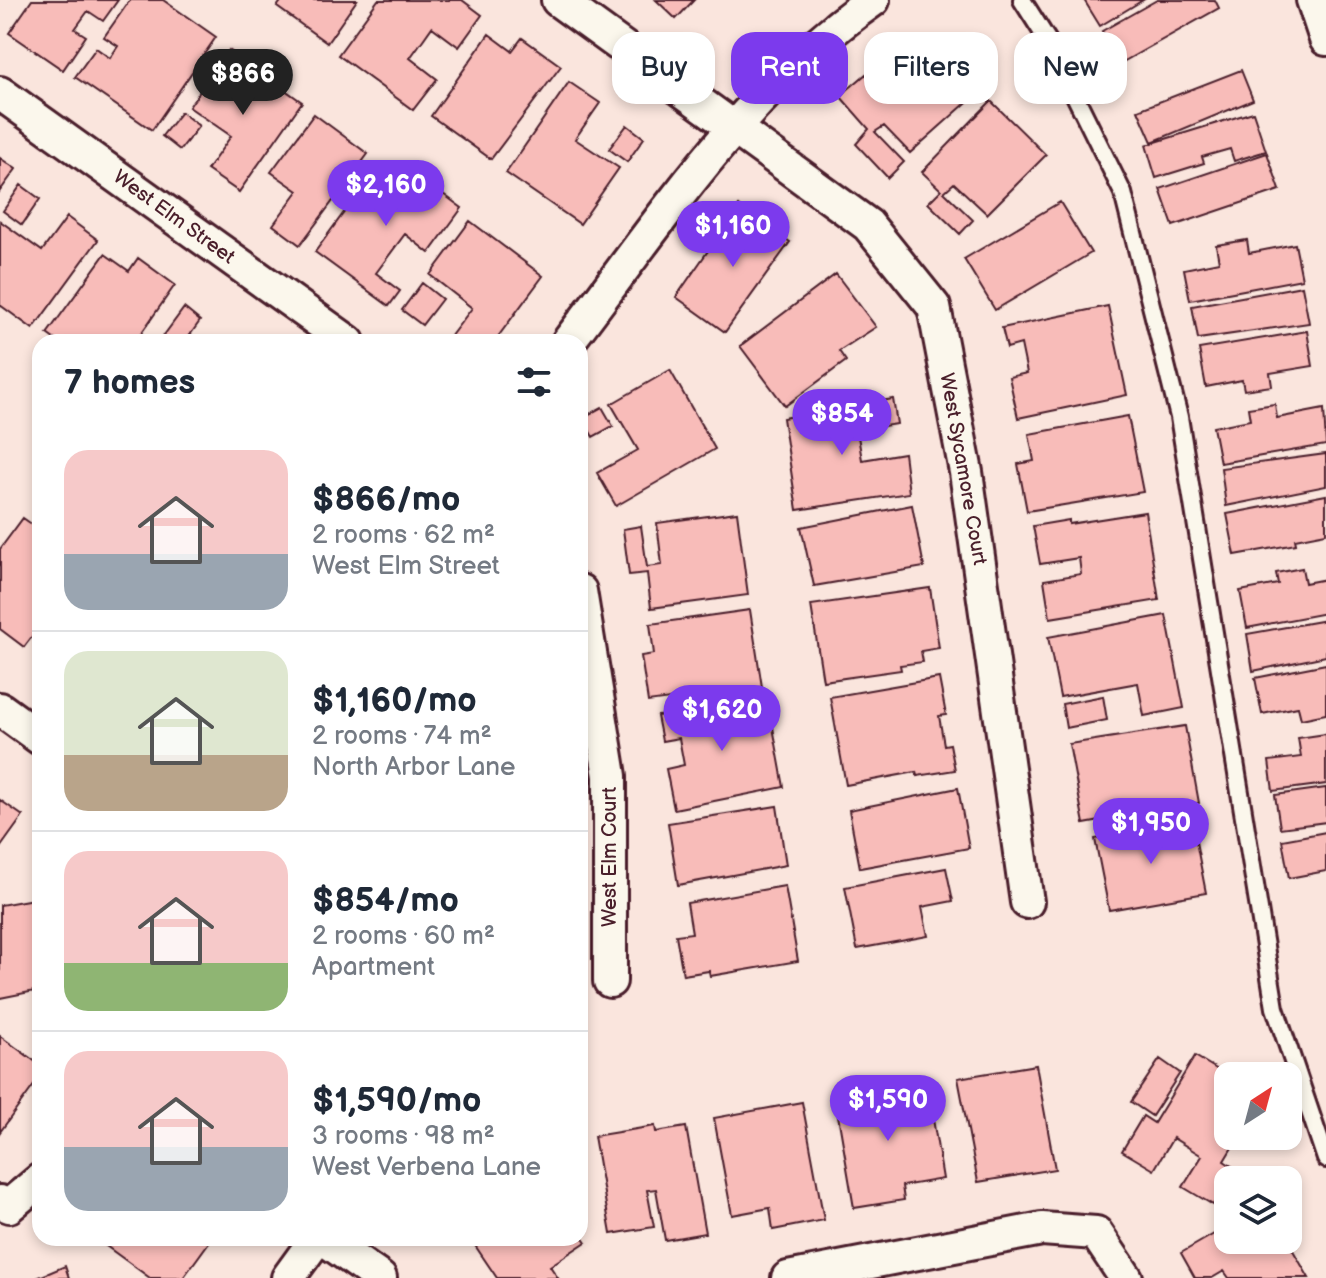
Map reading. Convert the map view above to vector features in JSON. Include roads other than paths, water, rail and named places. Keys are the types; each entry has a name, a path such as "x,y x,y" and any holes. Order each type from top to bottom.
{"street":[{"name":"West Sycamore Court","path":"558,0 868,225 934,307 966,472 1027,902"},
{"path":"574,334 733,126 838,24 873,0"},
{"path":"1313,0 1326,39"},
{"name":"West Elm Street","path":"0,93 337,334"},
{"name":"West Elm Court","path":"588,640 610,776 610,981"},
{"path":"0,709 32,732"},
{"path":"4,1204 32,1185"},
{"path":"788,1278 1042,1229 1096,1233 1126,1278"},
{"path":"288,1278 314,1246"},
{"path":"332,1246 380,1278"}],"lane":[{"path":"1022,0 1048,41 1123,193 1179,417 1275,1008 1326,1159"}]}
